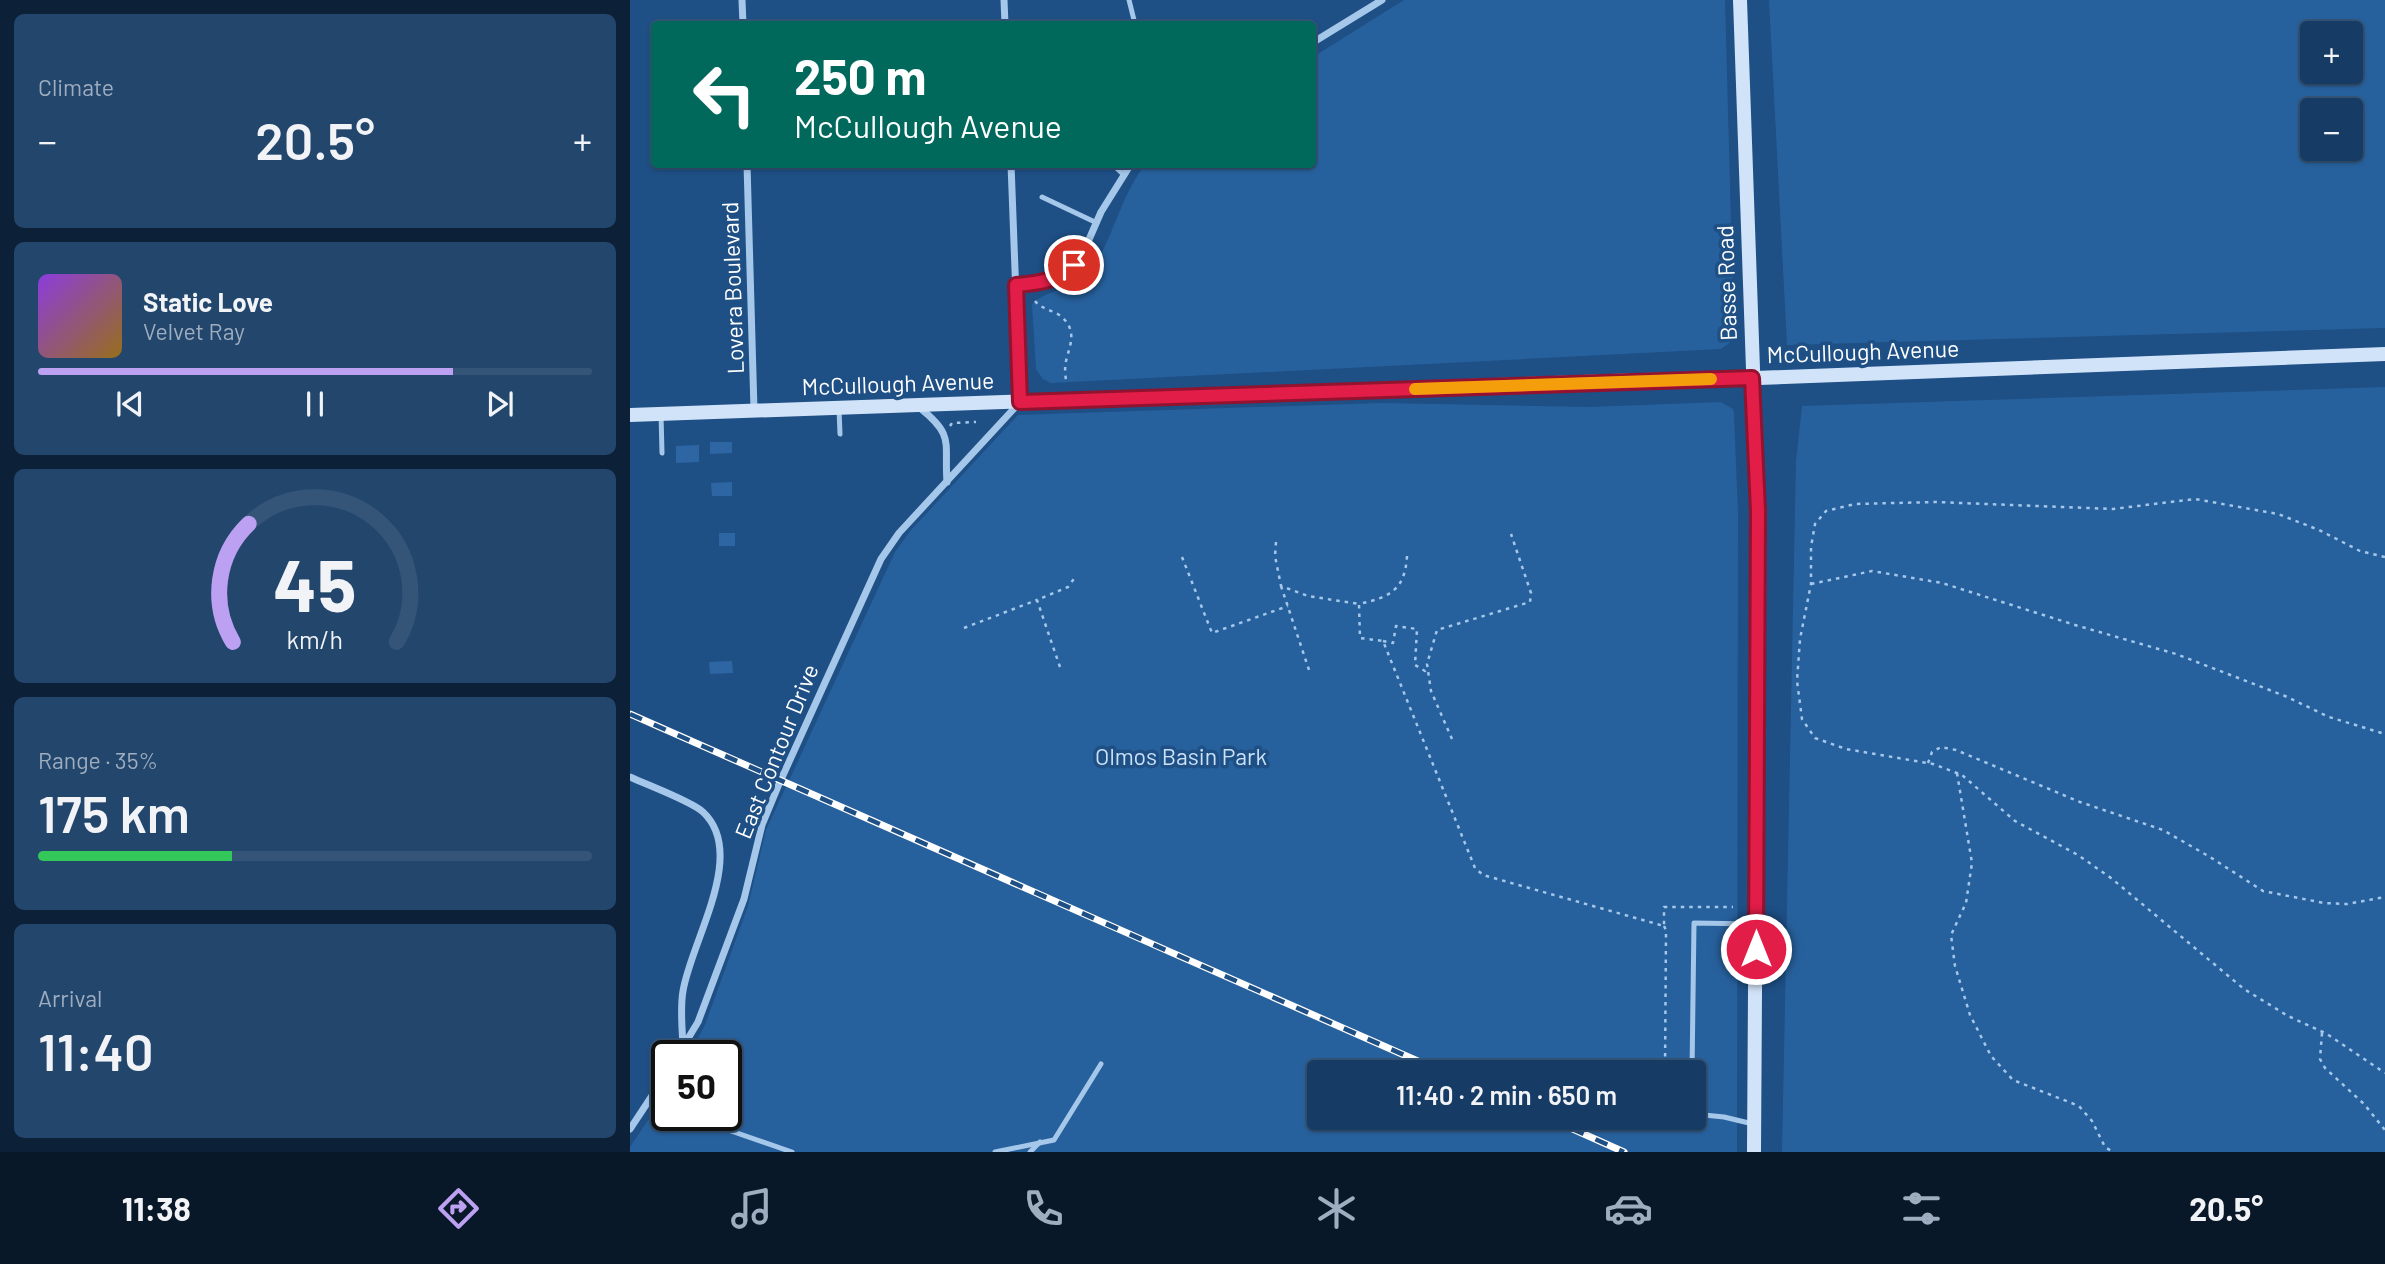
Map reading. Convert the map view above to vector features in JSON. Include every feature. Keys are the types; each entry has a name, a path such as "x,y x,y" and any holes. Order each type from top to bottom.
{"main road":[{"name":"Basse Road","path":"1741,0 1758,511 1754,1152"},
{"name":"McCullough Avenue","path":"630,415 2385,354"}],"street":[{"path":"742,0 743,21"},
{"path":"1004,0 1005,21"},
{"path":"1316,41 1382,0"},
{"name":"Lovera Boulevard","path":"747,168 754,410"},
{"path":"1011,168 1020,402"},
{"path":"1016,285 1052,281 1063,275 1084,251 1128,168"},
{"name":"East Contour Drive","path":"688,1040 698,1022 744,899 762,825 881,559 898,533 1020,402"},
{"path":"916,405 937,421 946,436 947,482"},
{"path":"630,777 701,810 713,824 721,847 719,873 683,991 681,1022 683,1040"},
{"path":"630,1129 651,1098"}],"lane":[{"path":"1129,0 1134,21"},
{"path":"1116,168 1124,175"},
{"path":"1042,197 1097,223"},
{"path":"839,408 840,434"},
{"path":"661,414 662,453"},
{"path":"1692,1060 1694,923 1756,924"},
{"path":"996,1152 1054,1140 1101,1064"},
{"path":"1706,1115 1754,1124"},
{"path":"731,1131 792,1152"},
{"path":"1030,1152 1040,1142"}],"path":[{"path":"1035,301 1040,307 1058,314 1070,328 1072,343 1066,362 1066,384"},
{"path":"950,426 952,423 976,422"},
{"path":"2385,557 2360,551 2319,530 2278,514 2195,499 2113,509 1886,502 1856,504 1826,511 1815,524 1811,547 1811,584 1800,639 1797,681 1802,719 1815,738 1846,749 1928,763 1957,773 2015,821 2078,855 2110,878 2244,989 2288,1016 2322,1032 2385,1073"},
{"path":"1359,604 1360,638 1393,643 1396,626 1417,629 1415,665 1425,671 1437,630 1530,602 1531,593 1511,534"},
{"path":"1276,542 1275,556 1281,586 1310,673"},
{"path":"1281,586 1308,596 1359,604 1379,599 1397,589 1406,571 1407,556"},
{"path":"1182,557 1212,633 1288,606"},
{"path":"1811,584 1872,571 1942,583 2176,654 2285,696 2329,717 2385,734"},
{"path":"964,628 1068,587 1076,576"},
{"path":"1037,600 1060,667"},
{"path":"1383,641 1475,869 1483,875 1664,926"},
{"path":"1427,664 1431,691 1451,739"},
{"path":"1928,763 1932,752 1941,747 2000,766 2080,802 2163,830 2263,891 2347,904 2385,897"},
{"path":"1957,773 1972,863 1966,903 1951,935 1955,965 1970,1015 1991,1056 2013,1080 2079,1106 2092,1121 2105,1147 2113,1152"},
{"path":"1665,1060 1664,907 1733,907"},
{"path":"2322,1032 2320,1059 2325,1068 2364,1104 2385,1130"}],"green space":[{"path":"1404,0 1725,0 1734,334 1732,341 1721,349 1051,383 1043,379 1036,369 1032,304 1079,281 1093,268 1130,189 1143,168 1316,168 1316,55"},
{"path":"1769,0 2385,0 2385,328 1787,345"},
{"path":"2385,387 2385,1152 1782,1152 1796,461 1802,406"},
{"name":"Olmos Basin Park","path":"1721,402 1733,409 1738,513 1737,1152 630,1152 630,1147 651,1116 651,1131 742,1131 742,1040 697,1040 705,1025 748,906 766,830 895,552 911,530 1018,415 1381,403 1590,407"}],"building":[{"path":"710,442 732,442 732,453 710,454"},
{"path":"699,445 699,462 676,463 676,446"},
{"path":"732,482 732,496 712,496 711,483"},
{"path":"719,533 735,533 735,546 719,546"},
{"path":"732,661 733,673 710,674 709,662"}],"railway":[{"path":"630,714 1415,1060"},
{"path":"1575,1130 1624,1152"}],"slow traffic":[{"path":"1415,389 1711,379"}],"route":[{"path":"1074,265 1052,281 1016,285 1020,402 1752,378 1758,511 1756,949"}]}
